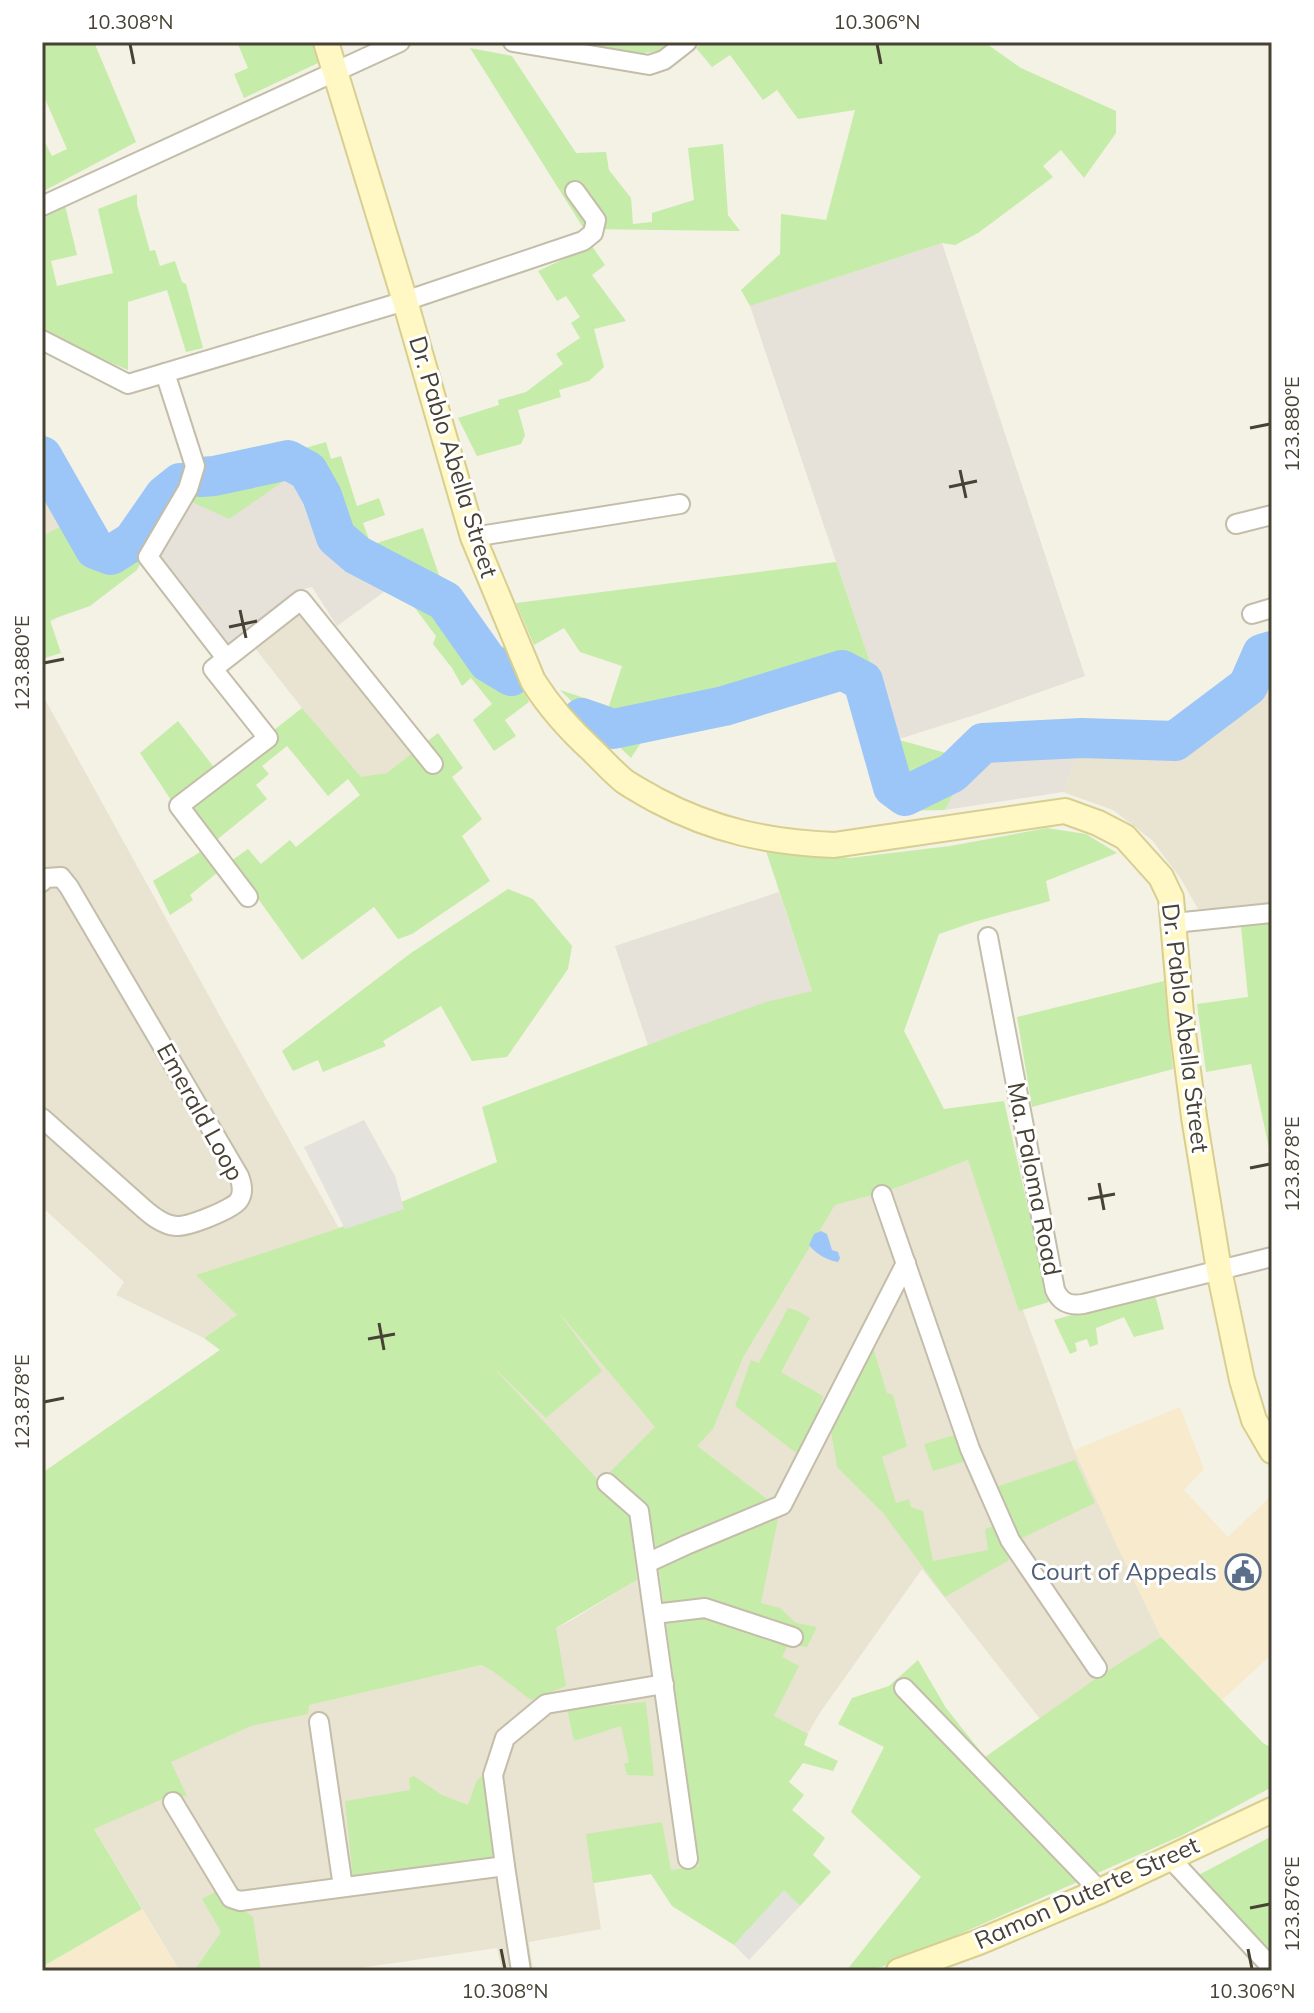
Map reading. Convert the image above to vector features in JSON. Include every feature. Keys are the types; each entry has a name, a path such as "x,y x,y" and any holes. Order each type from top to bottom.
{"street":[{"name":"Dr. Pablo Abella Street","path":"326,42 473,537 533,681 571,731 624,781 650,796 677,811 756,837 834,845 1065,811 1125,837 1161,877 1171,898 1182,1025 1219,1270 1242,1380 1254,1420 1272,1451"},
{"path":"42,206 400,42"},
{"path":"513,42 649,65 664,60 687,42"},
{"path":"42,341 128,384 405,301 583,241 593,233 596,220 575,191"},
{"path":"165,373 195,466 188,489 148,557 226,658"},
{"path":"473,537 680,504"},
{"path":"1236,524 1272,515"},
{"path":"248,897 179,806 268,738 213,669 301,600 433,764"},
{"path":"1252,614 1272,608"},
{"name":"Emerald Loop","path":"42,882 46,878 61,877 69,887 239,1176 243,1186 241,1195 237,1203 228,1209 185,1225 166,1224 143,1208 42,1118"},
{"path":"1174,923 1272,913"},
{"name":"Ma. Paloma Road","path":"988,937 1059,1298 1074,1305 1083,1304 1272,1257"},
{"path":"882,1195 970,1449 1010,1540 1097,1668"},
{"path":"647,1563 782,1505 906,1263"},
{"path":"607,1483 639,1511 688,1859"},
{"path":"654,1614 705,1608 793,1637"},
{"path":"521,1971 493,1775 505,1738 546,1704 664,1684"},
{"path":"904,1688 1100,1891"},
{"path":"319,1722 343,1887"},
{"path":"173,1802 231,1898 240,1901 505,1866"},
{"name":"Ramon Duterte Street","path":"899,1971 979,1942 1100,1891 1272,1810"},
{"path":"1170,1858 1272,1968"}],"shaded area":[{"path":"942,243 1085,676 896,740 750,306"},
{"path":"42,465 96,556 83,600 42,628"},
{"path":"292,472 354,561 395,584 337,626 312,587 300,590 229,648 157,552 198,482"},
{"path":"300,590 437,764 381,809 244,634"},
{"path":"1272,654 1272,905 1198,909 1181,879 1152,840 1113,810 1063,792 1082,743 1141,749 1184,741 1249,690"},
{"path":"42,694 339,1228 197,1275 238,1315 204,1338 116,1295 124,1282 42,1207"},
{"path":"1082,743 1063,792 945,810 971,760 1057,744"},
{"path":"779,892 812,991 648,1045 615,946"},
{"path":"364,1120 395,1176 404,1209 345,1229 304,1147"},
{"path":"968,1160 1074,1450 1161,1637 1040,1719 922,1569 819,1714 744,1859 594,1883 601,1929 529,1942 533,1971 502,1971 497,1948 339,1971 180,1971 54,1763 483,1665 572,1620 637,1580 628,1513 474,1348 543,1293 713,1429 744,1356 834,1205 891,1190"},
{"name":"Court of Appeals","path":"1180,1407 1204,1469 1184,1490 1228,1537 1272,1495 1272,1654 1222,1700 1161,1637 1074,1450"},
{"path":"784,1890 800,1906 749,1960 734,1945"},
{"path":"142,1909 180,1971 42,1971 42,1967"}],"green space":[{"path":"42,42 94,42 136,142 42,192 42,141 52,156 67,149 42,92"},
{"path":"237,42 313,42 320,62 244,98 234,74 248,68"},
{"path":"573,42 678,42 653,52 640,53 613,51"},
{"path":"704,42 984,42 1021,68 1116,111 1116,133 1084,178 1061,150 1043,166 1053,177 978,233 955,245 942,243 750,306 741,290 780,254 781,214 826,220 855,110 798,119 777,90 763,100 730,55 712,67 696,48"},
{"path":"470,48 512,56 576,153 606,152 609,170 631,198 633,224 652,222 652,213 694,200 688,148 723,144 728,215 740,231 584,229"},
{"path":"137,194 137,205 150,251 155,250 160,266 175,261 182,282 186,284 203,348 186,352 167,290 128,302 128,370 42,334 42,211 64,201 77,255 51,261 57,286 113,273 98,209"},
{"path":"592,246 605,265 592,275 626,321 594,329 604,367 589,381 559,390 561,397 518,410 525,435 521,444 477,456 458,418 499,405 498,400 526,392 563,364 556,354 580,338 571,323 580,317 566,296 557,301 538,271"},
{"path":"326,442 331,459 341,456 357,506 379,498 385,515 363,523 371,545 423,528 442,584 461,595 484,653 504,646 529,702 505,720 516,736 494,751 473,720 492,704 471,678 462,686 433,644 436,636 396,583 354,561 291,476 229,519 192,502 169,503 137,570 90,606 50,620 61,653 42,659 42,536 80,517 100,543 121,531 166,472 205,469 235,459 238,467"},
{"path":"836,562 896,739 971,760 945,810 894,811 858,703 833,682 689,717 666,730 653,724 631,758 560,690 609,706 622,666 580,652 564,628 534,645 516,603"},
{"path":"302,708 361,777 387,773 438,733 463,768 452,777 482,819 462,836 490,881 412,934 398,939 374,907 302,960 231,861 248,849 261,864 290,840 296,847 360,795 348,779 328,796 287,746 262,766 269,774 256,785 267,799 214,842 190,808 278,735 274,730"},
{"path":"178,721 216,770 173,803 140,753"},
{"path":"1047,828 1086,834 1117,853 1046,881 1050,901 939,934 904,1031 944,1109 1004,1101 1049,1302 1019,1311 968,1160 891,1190 835,1205 744,1356 713,1429 697,1446 775,1505 658,1555 645,1509 607,1475 655,1427 557,1310 602,1371 546,1418 491,1365 629,1513 637,1580 556,1628 566,1686 531,1700 482,1665 309,1705 308,1714 251,1726 171,1762 187,1796 167,1797 94,1829 142,1909 42,1967 42,1473 220,1350 204,1338 237,1315 196,1275 339,1228 497,1162 482,1107 766,1002 812,991 765,848 850,858 950,846"},
{"path":"200,852 218,872 190,895 193,900 170,915 153,881"},
{"path":"508,889 533,899 572,946 568,969 507,1057 472,1061 441,1006 383,1041 386,1046 323,1072 318,1060 293,1071 282,1051 411,953"},
{"path":"1272,905 1272,1162 1251,1064 1206,1072 1197,1004 1248,997 1239,907"},
{"path":"1164,981 1173,1069 1032,1107 1017,1017"},
{"path":"1154,1291 1164,1329 1134,1337 1124,1317 1096,1328 1098,1344 1090,1347 1087,1339 1075,1343 1077,1351 1070,1354 1054,1320"},
{"path":"788,1308 810,1318 781,1372 823,1396 805,1453 795,1452 735,1406 751,1360 759,1363"},
{"path":"872,1344 887,1393 893,1395 907,1446 882,1457 896,1503 909,1499 911,1507 923,1511 933,1561 988,1550 985,1529 994,1526 1009,1560 945,1597 884,1514 837,1467 831,1431"},
{"path":"958,1434 966,1461 933,1471 924,1444"},
{"path":"1075,1460 1095,1503 1020,1539 996,1487"},
{"path":"778,1519 761,1603 780,1608 796,1623 817,1627 807,1647 788,1645 782,1657 799,1666 774,1716 808,1734 804,1745 838,1761 833,1771 803,1763 789,1782 804,1795 792,1810 825,1838 813,1855 831,1872 800,1906 784,1891 734,1945 672,1906 651,1874 593,1883 586,1834 662,1822 671,1870 699,1866 658,1563"},
{"path":"1161,1637 1263,1743 1272,1748 1272,1787 1183,1835 897,1962 867,1971 846,1971 921,1877 851,1812 884,1747 838,1724 852,1698 889,1686 918,1660 946,1708 985,1757 1098,1677"},
{"path":"646,1702 654,1776 627,1775 624,1764 629,1762 621,1726 574,1741 567,1709"},
{"path":"485,1774 495,1857 353,1879 345,1801 410,1790 409,1778 414,1776 442,1795 468,1805 477,1780"},
{"path":"1272,1836 1272,1960 1195,1877"},
{"path":"217,1891 253,1917 261,1971 194,1971 221,1932 202,1899"}],"water":[{"path":"821,1231 827,1234 832,1250 838,1252 838,1262 822,1256 809,1245 814,1234"}],"waterway":[{"path":"42,456 95,549 111,555 133,541 165,495 180,483"},
{"path":"201,477 288,460 308,471 322,496 336,537 357,555 445,601 488,662 511,676"},
{"path":"582,718 613,729 724,706 842,670 863,681 893,787 905,796 952,773 983,743 1082,738 1175,741 1248,686 1262,654 1272,651"}],"place":[{"name":"Court of Appeals","path":"1243,1572"}]}
